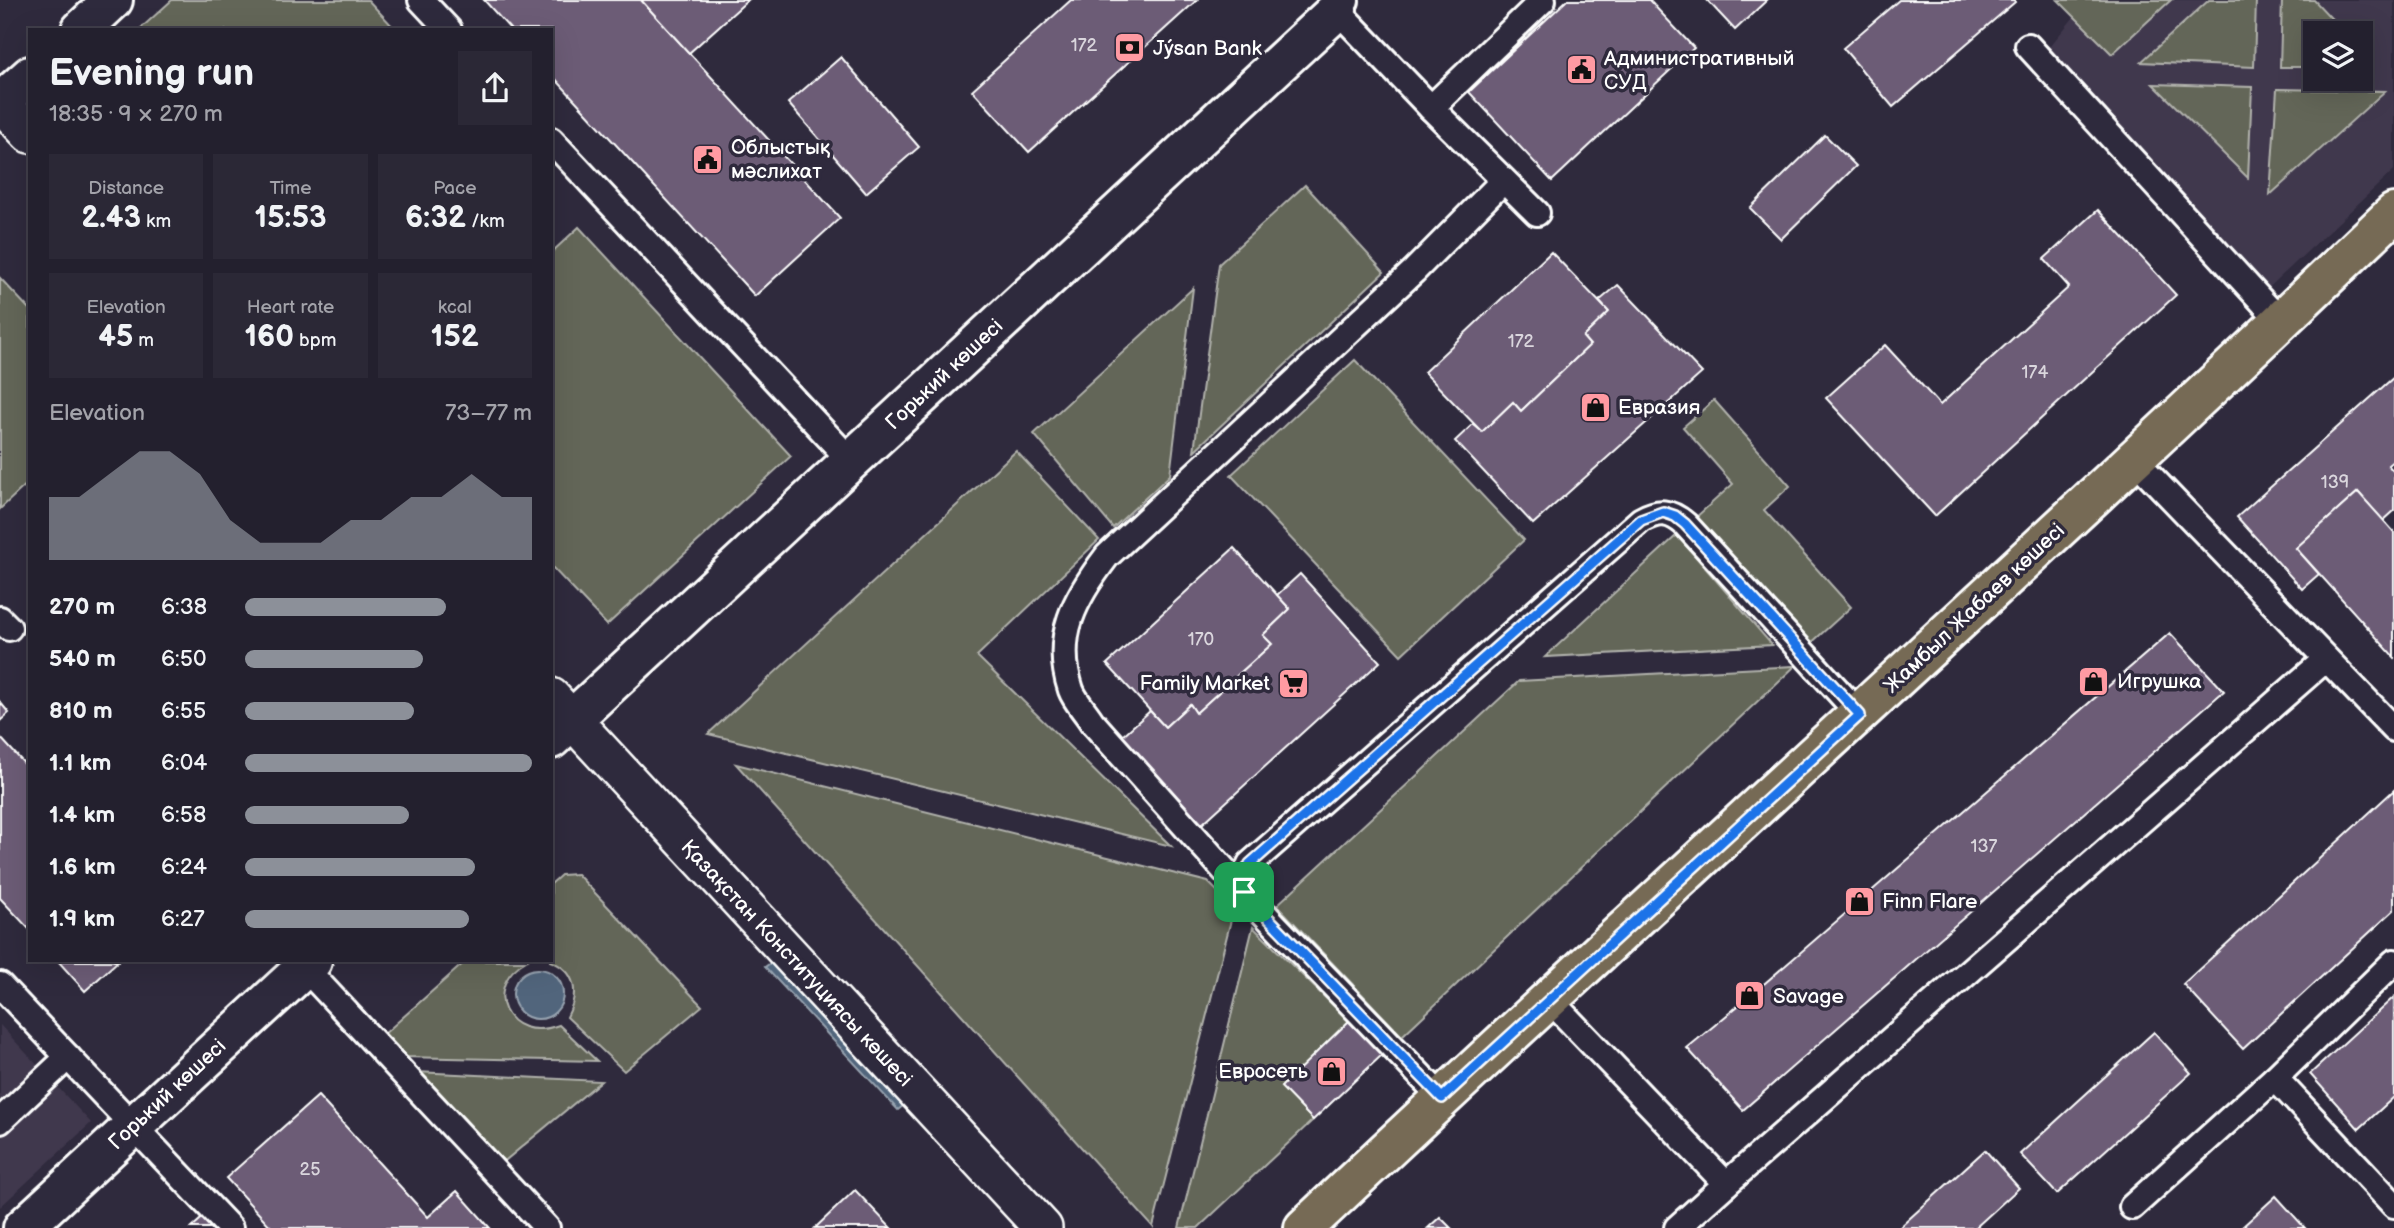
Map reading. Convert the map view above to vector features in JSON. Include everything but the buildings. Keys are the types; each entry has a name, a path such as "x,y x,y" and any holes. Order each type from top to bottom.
{"main road":[{"name":"Жамбыл Жабаев көшесі","path":"1304,1228 1549,999 1860,715 2394,213"}],"street":[{"path":"83,28 113,0"},
{"name":"Горький көшесі","path":"558,719 850,461 1342,5"},
{"path":"28,78 0,103 28,132"},
{"name":"Қазақстан Конституциясы көшесі","path":"558,719 1043,1228"},
{"name":"Горький көшесі","path":"23,1228 308,964"}],"lane":[{"path":"421,0 447,28"},
{"path":"1431,108 1544,0"},
{"path":"1342,5 1431,108 1537,213"},
{"path":"2028,46 2281,322"},
{"path":"553,142 850,461"},
{"path":"1442,1098 1244,892 1092,722 1072,693 1063,655 1069,618 1083,587 1107,556 1414,271 1503,181"},
{"path":"2134,459 2394,729"},
{"path":"1244,892 1243,882 1250,864 1651,514 1663,512 1675,516 1685,524 1860,715"},
{"path":"1677,1228 2326,659"},
{"path":"2132,1207 2275,1078 2394,962"},
{"path":"308,964 547,1228"},
{"path":"0,985 230,1228"},
{"path":"1549,999 1726,1184"},
{"path":"0,1121 68,1057"},
{"path":"2275,1078 2394,1205"}],"shaded area":[{"path":"2058,0 2394,0 2394,170 2262,294 2041,57 2074,17"},
{"path":"0,1025 91,1123 0,1207"}],"green space":[{"path":"172,0 368,0 394,28 141,28"},
{"path":"2058,0 2171,0 2112,54"},
{"path":"2209,0 2256,0 2254,67 2141,62"},
{"path":"2282,0 2314,0 2334,21 2303,21 2303,67 2280,67"},
{"path":"2153,84 2252,87 2248,178"},
{"path":"2277,89 2385,91 2270,195"},
{"path":"1305,185 1384,272 1194,451 1219,264"},
{"path":"579,227 791,456 607,625 553,568 553,251"},
{"path":"0,278 28,308 28,483 0,509"},
{"path":"1193,288 1170,475 1113,528 1034,434"},
{"path":"1355,360 1524,540 1401,655 1231,475"},
{"path":"1714,400 1790,486 1764,510 1851,607 1809,645 1695,518 1733,484 1683,427"},
{"path":"1016,451 1099,540 977,656 1171,846 708,734"},
{"path":"1677,535 1772,645 1545,657"},
{"path":"1795,666 1402,1036 1277,905 1519,681"},
{"path":"736,764 1208,882 1234,908 1153,1227"},
{"path":"577,874 702,1006 624,1071 567,1017 573,1000 573,984 566,971 552,962 553,882 561,875"},
{"path":"1253,927 1349,1021 1281,1087 1313,1120 1198,1228 1179,1228"},
{"path":"465,962 525,962 512,972 505,984 502,998 505,1010 513,1020 525,1027 540,1029 559,1025 597,1061 402,1057 383,1035"},
{"path":"416,1072 601,1081 501,1164"}],"water":[{"path":"799,942 933,1081 898,1110 765,967"},
{"path":"538,969 556,976 563,994 556,1012 538,1019 520,1012 513,994 520,976"}],"place":[{"name":"Jýsan Bank","path":"1130,48"},
{"name":"Административный СУД","path":"1581,70"},
{"name":"Облыстық мәслихат","path":"708,159"},
{"name":"Евразия","path":"1595,407"},
{"name":"Игрушка","path":"2094,681"},
{"name":"Family Мarket","path":"1293,683"},
{"name":"Finn Flare","path":"1859,901"},
{"name":"Savage","path":"1750,996"},
{"name":"Евросеть","path":"1331,1071"}],"route":[{"path":"1663,512 1675,516 1685,524 1860,715 1442,1098 1244,892 1243,882 1250,864 1651,514 1663,512"}]}
